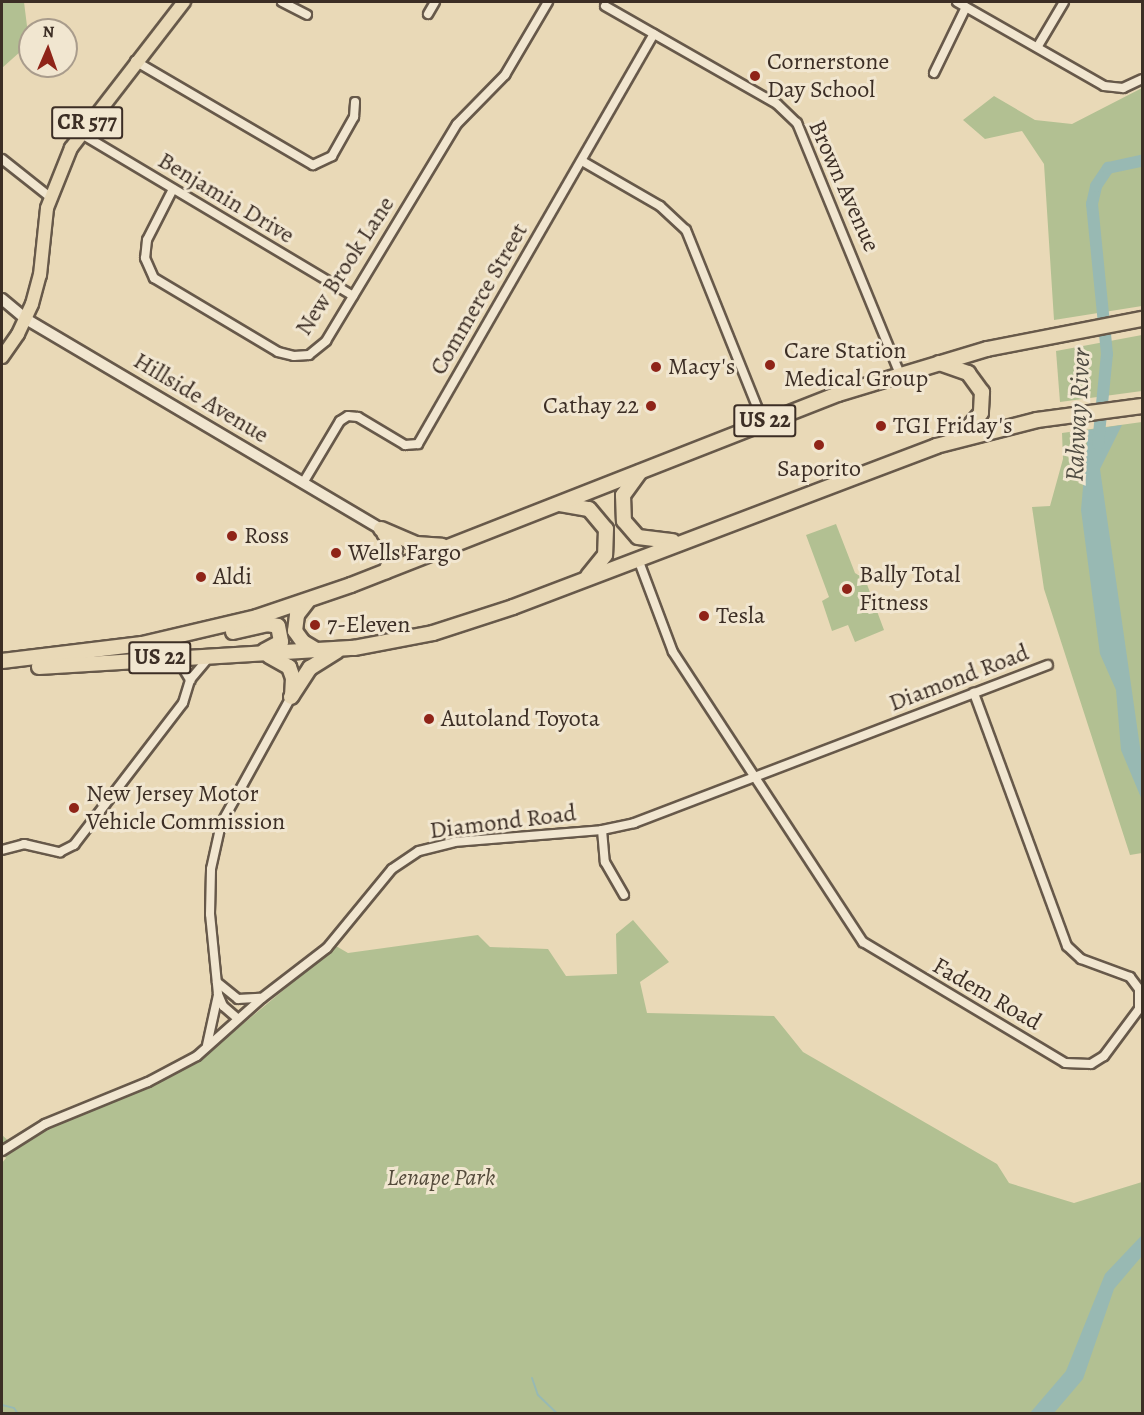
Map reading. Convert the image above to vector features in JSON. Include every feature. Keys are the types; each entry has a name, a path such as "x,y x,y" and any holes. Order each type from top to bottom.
{"highway":[{"name":"US 22","path":"2,661 172,638 309,600 763,422 900,374 937,363 1090,328 1143,319"},
{"path":"937,363 968,373 982,392 981,413 957,440"},
{"name":"US 22","path":"2,670 177,657 319,651 446,630 957,440 1031,421 1143,406"},
{"path":"644,469 623,495 621,507 626,525 634,535 650,541 687,540"},
{"path":"556,504 589,509 606,529 605,555 584,580"},
{"path":"381,529 416,544 450,545"},
{"path":"381,529 395,549 386,571"},
{"path":"309,600 297,615 295,631 303,642 319,651"},
{"path":"172,638 207,636 270,624 278,626 281,642 261,654"},
{"path":"291,697 310,668 341,649"},
{"path":"261,654 289,667 293,681 291,697"}],"main road":[{"name":"CR 577","path":"2,357 26,319 40,275 50,197 80,133 184,2"}],"street":[{"path":"282,2 307,15"},
{"path":"428,14 435,2"},
{"name":"New Brook Lane","path":"173,189 145,249 147,266 159,283 278,352 294,356 309,355 321,347 457,124 505,75 548,2"},
{"path":"957,2 1038,46 1104,86 1123,88 1143,79"},
{"path":"1038,46 1064,2"},
{"name":"Brown Avenue","path":"605,6 777,104 797,123 900,374"},
{"path":"934,73 966,7"},
{"name":"Commerce Street","path":"303,483 340,421 348,416 358,417 405,445 418,444 654,34"},
{"path":"135,61 314,165 332,156 354,117 355,102"},
{"name":"Benjamin Drive","path":"80,133 352,296"},
{"path":"2,159 50,197"},
{"path":"582,161 660,206 686,230 763,422"},
{"name":"Hillside Avenue","path":"2,299 26,319 381,529"},
{"name":"Fadem Road","path":"638,559 673,652 863,942 1065,1063 1091,1064 1104,1056 1139,1009 1139,989 1130,977 1085,961 1067,946 974,693"},
{"path":"2,856 4,848 24,844 60,852 74,845 183,703 190,680 210,656"},
{"path":"177,657 190,680"},
{"name":"Diamond Road","path":"2,1151 45,1124 172,1071 207,1047 237,1018 333,943 385,877 419,851 454,842 602,830 634,824 1048,665"},
{"path":"207,1047 218,994 211,884 221,824 291,697"},
{"path":"602,830 605,862 624,895"},
{"path":"217,982 238,999 262,998"},
{"path":"218,994 224,1006 237,1018"}],"green space":[{"path":"2,2 24,2 26,18 18,18 18,54 2,68"},
{"path":"1142,88 1142,306 1054,320 1044,164 1022,131 985,139 963,120 994,96 1035,120 1072,124"},
{"path":"1142,335 1142,391 1060,402 1056,351"},
{"path":"1142,422 1142,853 1130,855 1044,589 1032,507 1050,506 1063,459 1062,433"},
{"name":"Bally Total Fitness","path":"836,524 855,573 865,579 884,630 855,642 848,625 832,631 822,601 829,597 806,535"},
{"name":"Lenape Park","path":"633,920 669,962 640,982 647,1013 774,1016 803,1052 997,1164 1009,1183 1074,1203 1142,1182 1142,1413 2,1413 2,1163 6,1158 2,1154 2,1135 13,1145 200,1060 336,946 348,953 478,935 490,947 548,949 566,976 617,974 616,934"}],"water":[{"path":"1122,425 1100,469 1142,761 1142,800 1121,750 1116,690 1100,654 1081,510 1088,430"},
{"path":"1142,1235 1142,1256 1114,1289 1083,1379 1054,1413 1030,1413 1066,1371 1105,1274"}],"waterway":[{"name":"Rahway River","path":"1098,444 1107,354 1092,204 1096,186 1108,168 1142,161"},
{"path":"532,1378 538,1395 558,1414"},
{"path":"2,1405 14,1408 18,1414"}],"place":[{"name":"Cornerstone Day School","path":"755,76"},
{"name":"Care Station Medical Group","path":"770,365"},
{"name":"Macy's","path":"656,367"},
{"name":"Cathay 22","path":"651,406"},
{"name":"TGI Friday's","path":"881,426"},
{"name":"Saporito","path":"819,445"},
{"name":"Ross","path":"232,536"},
{"name":"Wells Fargo","path":"336,553"},
{"name":"Aldi","path":"201,577"},
{"name":"Bally Total Fitness","path":"847,589"},
{"name":"Tesla","path":"704,616"},
{"name":"7-Eleven","path":"315,625"},
{"name":"Autoland Toyota","path":"429,719"},
{"name":"New Jersey Motor Vehicle Commission","path":"74,808"}]}
